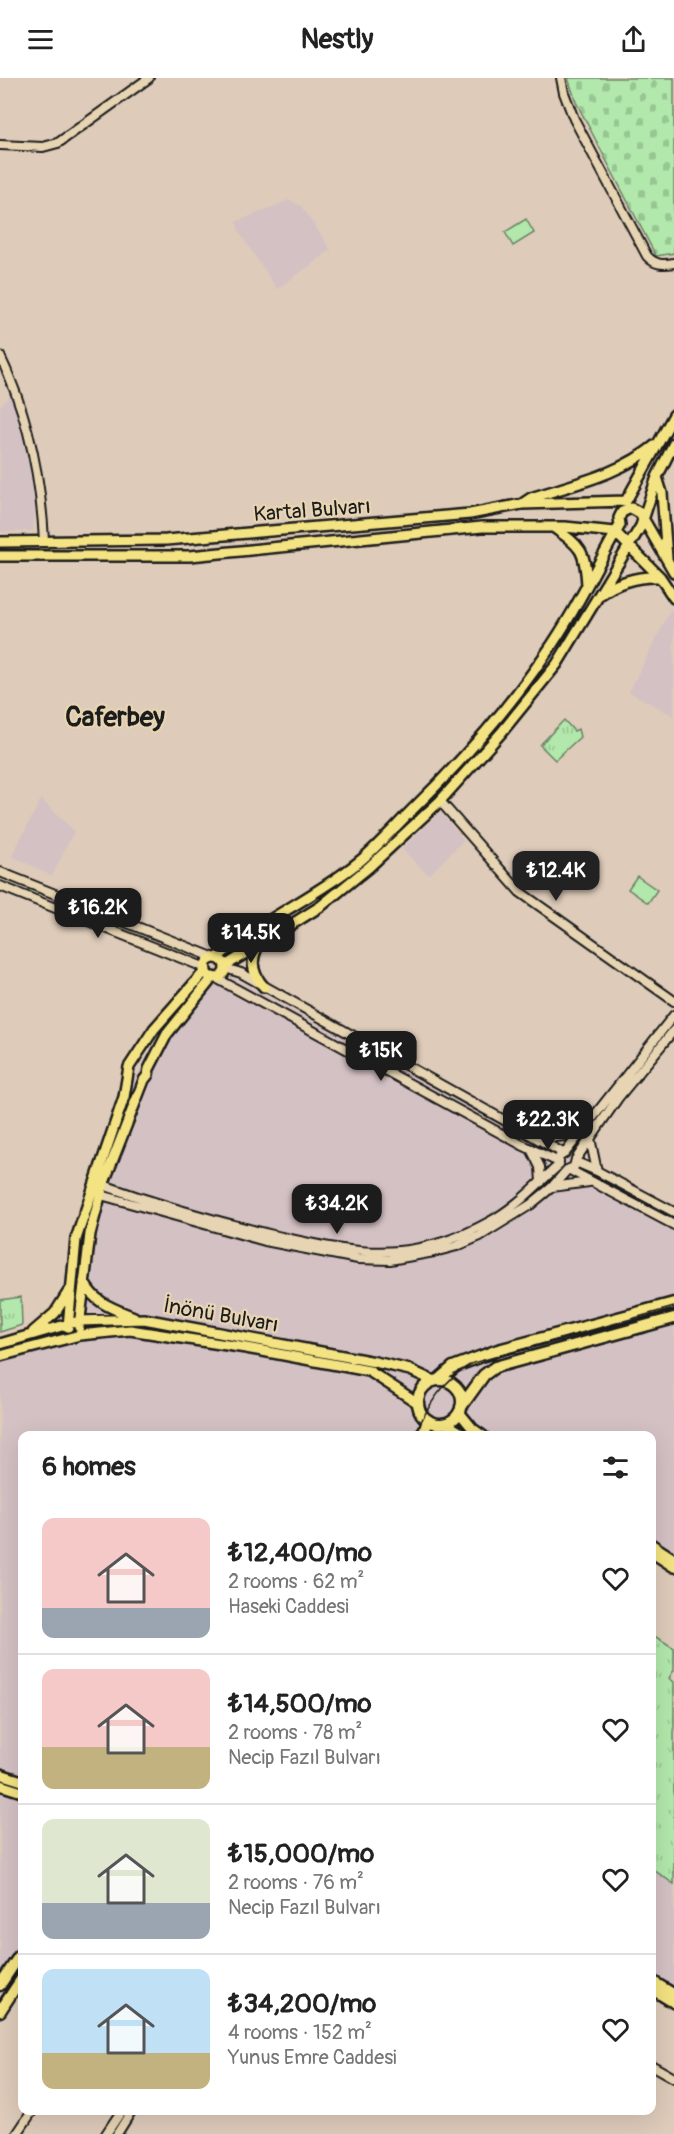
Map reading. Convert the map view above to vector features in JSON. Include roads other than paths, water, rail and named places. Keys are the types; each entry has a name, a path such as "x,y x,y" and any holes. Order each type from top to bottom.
{"highway":[{"path":"674,1303 498,1350 453,1367 423,1388 418,1403 421,1414 436,1423 444,1423 453,1419 484,1375 495,1367 674,1318"},
{"path":"436,1380 447,1381 458,1390 461,1398 460,1409"},
{"path":"425,1431 428,1420"},
{"path":"440,1431 444,1423"},
{"path":"0,1985 18,1958"},
{"path":"0,2011 18,1983"}],"main road":[{"path":"80,1335 79,1321 90,1234 103,1185 149,1069 167,1034 210,973 209,960 216,958 361,861 493,726 546,654 587,586 618,529 620,515 674,415"},
{"path":"210,973 222,976 225,967 321,906 369,867 440,801 501,733 558,664 641,526 657,477 674,442"},
{"path":"522,504 531,498 619,470 657,444"},
{"path":"657,477 663,493 667,560"},
{"name":"Kartal Bulvarı","path":"0,542 166,540 470,514 522,504 627,505"},
{"path":"627,505 638,511 674,572"},
{"name":"Kartal Bulvarı","path":"0,556 190,556 482,527 618,529"},
{"path":"553,528 581,550 585,562 587,586"},
{"path":"618,529 627,532 637,531"},
{"path":"618,529 660,577 674,598"},
{"path":"599,596 614,586 630,580 660,577"},
{"path":"262,942 256,950 252,963 255,974 264,987"},
{"path":"216,958 221,960 225,967"},
{"path":"68,1338 76,1239 124,1097 129,1067 154,1029 210,973"},
{"path":"133,1062 143,1061 149,1069"},
{"path":"128,1074 135,1081 144,1080"},
{"path":"84,1282 89,1292 101,1303 139,1319"},
{"path":"25,1336 44,1324 55,1312 71,1285"},
{"name":"İnönü Bulvarı","path":"0,1344 79,1321 139,1319 375,1362 410,1370 436,1380"},
{"name":"İnönü Bulvarı","path":"0,1356 80,1335 130,1330 183,1337 369,1371 418,1403"},
{"path":"460,1409 476,1431"},
{"path":"444,1423 458,1431"},
{"path":"656,1547 674,1559"},
{"path":"656,1555 674,1567"},
{"path":"0,1774 18,1780"},
{"path":"0,1785 18,1791"},
{"path":"656,1983 674,1994"},
{"path":"656,1992 674,2003"}],"street":[{"path":"0,146 43,147 58,143 149,78"},
{"path":"561,78 574,119 647,256 660,264 674,263"},
{"path":"0,356 15,388 39,476 44,541"},
{"path":"440,801 520,892 674,1000"},
{"path":"0,872 216,958"},
{"path":"0,886 210,973 531,1150 674,1225"},
{"path":"225,967 241,973 539,1140 564,1153 571,1153 576,1160 674,1212"},
{"path":"103,1185 193,1214 298,1241 340,1249 389,1252 435,1244 472,1230 513,1207 541,1182 559,1163 560,1157 674,1015"},
{"path":"101,1195 265,1241 336,1255 379,1260 423,1255 472,1240 518,1213 552,1187 568,1170 574,1167 590,1138 618,1098 674,1030"},
{"path":"539,1140 564,1136 584,1127"},
{"path":"590,1138 597,1171"},
{"path":"531,1150 539,1163 541,1182"},
{"path":"552,1187 590,1182"},
{"path":"656,2068 674,2078"},
{"path":"17,2134 30,2115"},
{"path":"106,2134 119,2115"},
{"path":"117,2134 129,2115"}],"tram line":[{"path":"416,1431 445,1385 473,1363 674,1307"},
{"path":"0,2001 18,1974"}],"district":[{"name":"Caferbey","path":"115,717"}]}
